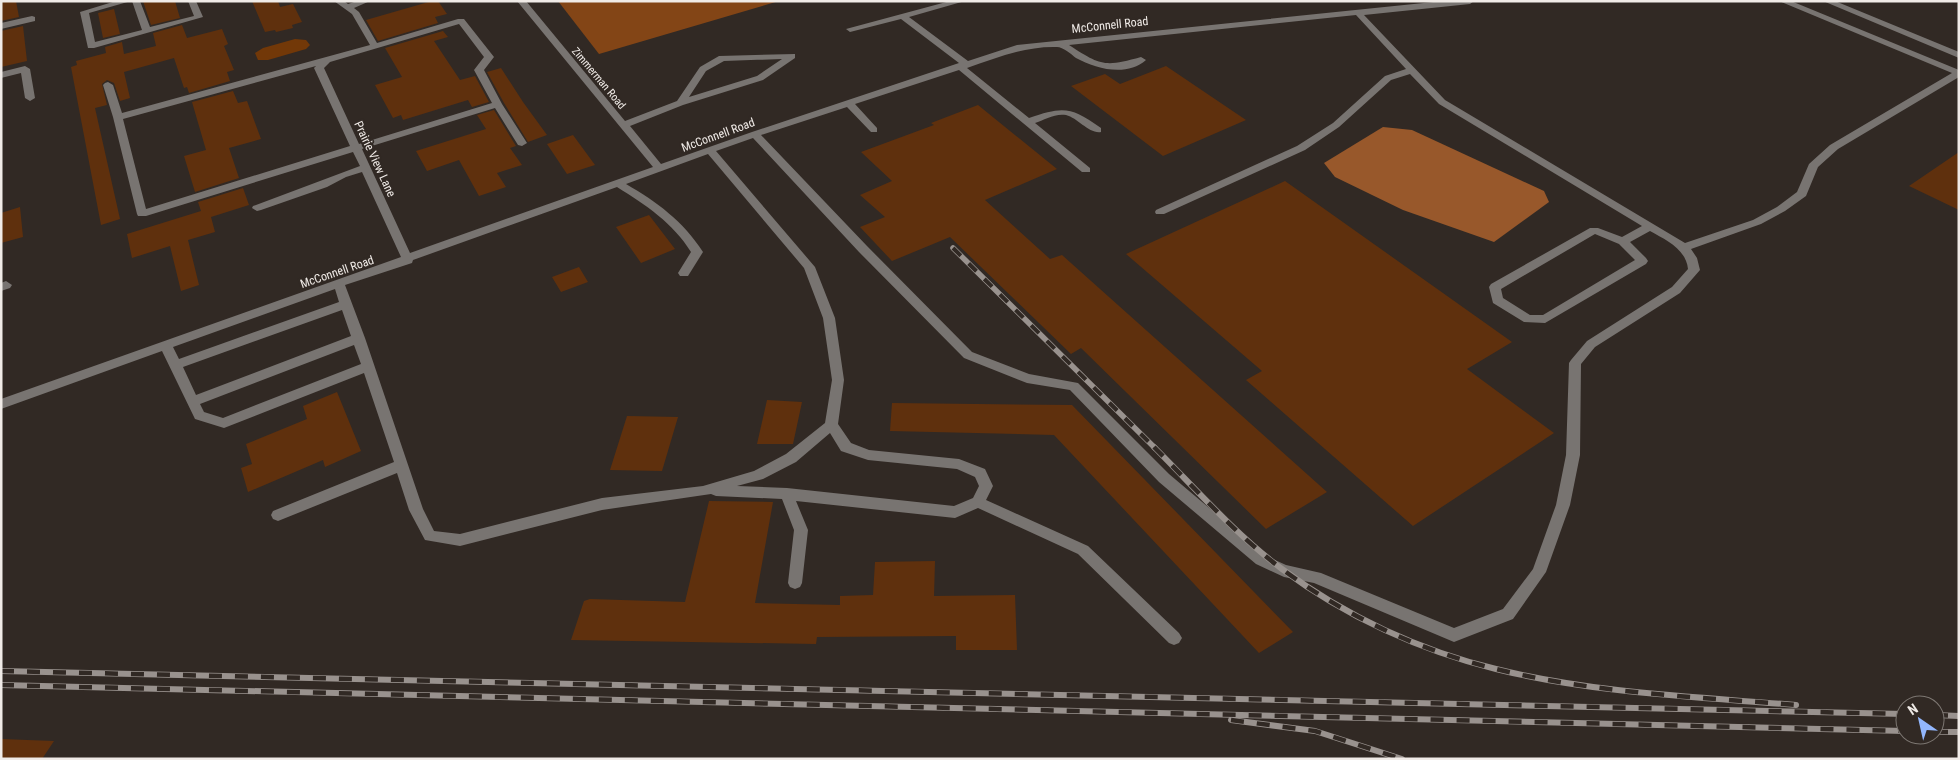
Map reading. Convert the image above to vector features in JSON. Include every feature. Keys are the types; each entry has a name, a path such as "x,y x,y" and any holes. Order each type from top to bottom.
{"street":[{"path":"127,1 84,12 91,46 198,17 192,1"},
{"path":"136,1 147,31"},
{"path":"338,1 355,12 375,46"},
{"path":"347,7 366,1"},
{"name":"Zimmerman Road","path":"521,1 660,169"},
{"path":"850,28 961,1"},
{"name":"McConnell Road","path":"1,404 408,260 755,134 1018,48 1470,1"},
{"path":"1784,1 1959,73"},
{"path":"1827,1 1959,55"},
{"path":"755,134 862,249 968,355 1027,378 1074,386 1164,478 1260,560 1284,571 1316,577 1454,635 1508,614 1539,572 1563,505 1573,455 1575,363 1592,344 1676,290 1694,270 1694,259 1684,247 1442,102 1358,13"},
{"path":"903,16 1086,170"},
{"path":"1,26 32,19"},
{"path":"118,117 461,21 488,58 479,70 497,104 522,143"},
{"path":"1060,43 1083,58 1115,69 1141,60"},
{"path":"624,125 680,103 760,78 792,56 722,58 703,69 680,103"},
{"name":"Prairie View Lane","path":"327,60 319,68 408,260"},
{"path":"1,75 25,69 30,98"},
{"path":"1160,212 1301,148 1336,125 1388,78 1412,70"},
{"path":"1684,247 1758,222 1781,210 1802,194 1813,166 1834,147 1959,73"},
{"path":"108,85 118,117 142,214 497,104"},
{"path":"849,104 874,130"},
{"path":"1028,122 1061,110 1078,116 1098,130"},
{"path":"339,284 359,338 416,510 430,536 460,540 602,504 703,491 758,475 791,458 831,426 838,380 829,318 810,267 710,151"},
{"path":"257,208 365,168"},
{"path":"619,184 667,215 691,242 697,252 684,273"},
{"path":"1623,241 1642,261 1545,319 1528,319 1497,300 1495,287 1594,230 1623,241 1650,226"},
{"path":"176,366 346,304"},
{"path":"192,402 359,338"},
{"path":"166,346 200,416 224,423 368,366"},
{"path":"703,491 787,494 955,512 978,502 986,486 980,473 959,464 868,455 846,447 831,426"},
{"path":"278,516 402,465"},
{"path":"787,494 802,530 795,583"},
{"path":"978,502 1083,550 1174,638"}],"shaded area":[{"path":"558,1 779,1 599,54"},
{"path":"295,39 306,40 310,45 306,49 268,60 258,60 255,53 263,48"},
{"path":"1383,127 1412,130 1544,191 1549,202 1494,242 1403,210 1335,177 1324,163"}],"building":[{"path":"1,1 16,1 19,17 1,21"},
{"path":"143,1 175,1 180,18 151,25"},
{"path":"252,1 278,1 280,7 293,4 302,22 292,25 293,28 276,32 275,30 265,32"},
{"path":"432,1 438,1 447,14 435,17 438,23 378,41 366,20"},
{"path":"114,9 120,34 103,38 98,13"},
{"path":"182,25 187,38 222,29 228,44 224,46 234,70 227,72 230,81 189,93 187,87 184,88 174,58 124,72 130,98 120,101 114,83 107,80 102,84 107,105 95,108 120,219 101,225 71,67 77,65 76,61 106,53 105,47 122,42 124,54 156,46 153,33"},
{"path":"23,26 27,61 1,67 1,31"},
{"path":"443,31 448,37 434,41 460,80 475,76 489,102 472,107 468,100 403,120 401,115 393,118 375,85 402,77 385,48"},
{"path":"1166,66 1246,120 1163,156 1071,86 1105,74 1120,84"},
{"path":"501,68 547,135 528,142 487,72"},
{"path":"233,91 238,103 247,101 261,139 229,148 239,178 195,192 184,156 206,150 192,102"},
{"path":"978,105 1057,169 985,200 1050,259 1062,255 1327,492 1266,529 1081,348 1071,354 950,237 892,261 860,227 885,217 860,195 892,181 861,152 934,125 931,123"},
{"path":"494,110 516,146 510,148 522,165 497,173 506,187 479,196 459,160 427,171 416,151 486,129 477,115"},
{"path":"573,135 595,165 567,174 547,144"},
{"path":"1959,152 1959,210 1909,186"},
{"path":"1285,181 1512,342 1467,369 1554,433 1413,526 1246,380 1262,371 1126,254"},
{"path":"243,188 249,205 211,217 215,232 188,240 199,285 181,291 170,246 132,258 127,234 201,211 198,202"},
{"path":"20,207 23,237 1,243 1,213"},
{"path":"649,215 675,249 641,263 616,227"},
{"path":"579,267 588,282 561,292 552,277"},
{"path":"337,392 361,451 325,467 323,460 248,492 241,468 252,464 246,444 307,419 303,406"},
{"path":"767,400 802,402 793,444 757,444"},
{"path":"892,403 1072,405 1293,632 1259,653 1054,435 890,431"},
{"path":"627,416 678,417 662,471 610,470"},
{"path":"709,501 773,502 755,603 840,605 840,596 873,595 875,562 935,561 934,596 1015,595 1017,650 956,650 956,636 817,637 816,644 571,640 584,601 590,599 685,602"},
{"path":"1,739 54,741 42,759 1,759"}],"railway":[{"path":"953,248 1154,447"},
{"path":"1154,447 1232,526 1282,569 1331,602 1384,630 1412,642 1496,669 1570,684 1645,693 1796,705"},
{"path":"1,671 1895,714"},
{"path":"1,685 1895,731"},
{"path":"1945,715 1959,716"},
{"path":"1231,720 1315,731 1402,759"},
{"path":"1945,732 1959,732"}]}
